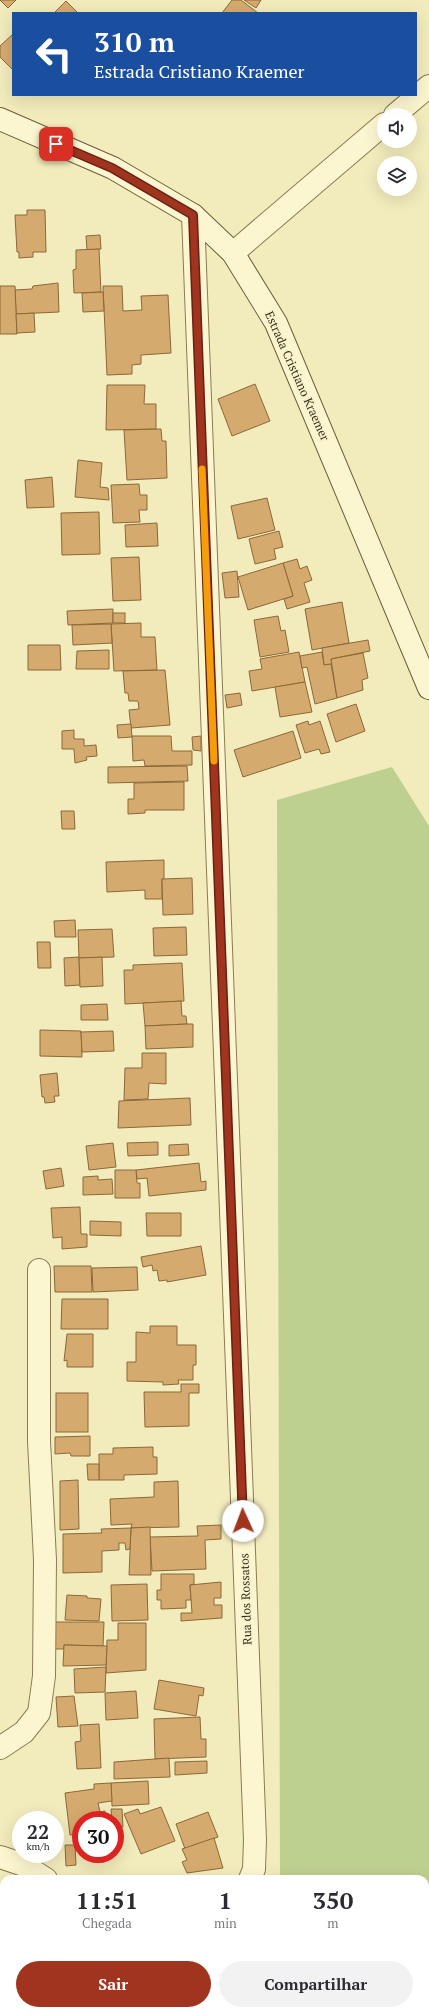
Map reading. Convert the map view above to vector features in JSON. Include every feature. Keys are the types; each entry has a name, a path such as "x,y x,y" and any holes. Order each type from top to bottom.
{"street":[{"path":"403,108 429,86"},
{"name":"Estrada Cristiano Kraemer","path":"0,120 112,168 193,215 233,253 276,323 429,688"},
{"path":"233,253 377,130"},
{"name":"Rua dos Rossatos","path":"193,215 255,1840 254,1869 252,1875"},
{"path":"0,1748 24,1732 40,1713 44,1676 45,1560 39,1440 39,1270"},
{"path":"0,1857 24,1865 40,1875"}],"green space":[{"path":"392,767 429,826 429,1875 280,1875 277,800"}],"building":[{"path":"0,0 16,0 8,8"},
{"path":"232,0 241,0 257,12 223,12"},
{"path":"244,0 261,0 256,8"},
{"path":"66,1 77,12 55,12"},
{"path":"12,35 12,69 0,57 0,46"},
{"path":"27,210 45,210 46,252 33,252 33,257 19,258 19,252 17,252 15,215 27,215"},
{"path":"100,235 101,249 87,250 86,236"},
{"path":"99,249 101,292 74,293 73,270 76,269 76,250"},
{"path":"58,283 59,312 16,314 15,290 32,289 33,286"},
{"path":"0,286 15,286 17,334 0,334"},
{"path":"103,286 122,286 123,311 142,310 141,296 168,295 171,353 141,355 141,364 132,365 132,374 107,375"},
{"path":"103,292 104,311 83,312 82,293"},
{"path":"34,313 35,332 17,333 16,314"},
{"path":"255,384 270,421 232,436 218,399"},
{"path":"107,385 145,385 144,404 156,404 156,429 106,430"},
{"path":"161,429 162,441 166,441 167,478 127,480 124,430"},
{"path":"78,460 102,463 100,487 108,488 109,500 75,497"},
{"path":"52,477 54,507 27,508 25,480"},
{"path":"139,484 140,495 147,495 147,510 139,510 140,522 113,523 111,485"},
{"path":"267,498 275,530 238,539 231,506"},
{"path":"99,512 100,554 62,555 61,513"},
{"path":"157,523 158,546 126,547 125,525"},
{"path":"279,531 283,547 274,549 276,559 255,564 249,539"},
{"path":"139,557 141,600 113,601 111,558"},
{"path":"297,559 300,569 307,566 312,580 304,583 310,602 287,609 284,599 293,596 283,563"},
{"path":"283,563 293,596 248,610 238,577"},
{"path":"237,571 239,597 225,598 222,573"},
{"path":"342,602 349,643 312,650 305,609"},
{"path":"113,609 113,623 68,625 67,611"},
{"path":"113,613 125,613 125,623 113,623"},
{"path":"278,616 281,631 285,630 289,652 260,657 254,620"},
{"path":"141,623 141,637 155,637 157,670 114,671 111,624"},
{"path":"111,624 112,643 73,645 72,625"},
{"path":"368,640 370,651 331,659 332,664 324,665 322,648"},
{"path":"28,645 60,645 61,670 28,670"},
{"path":"109,650 109,669 76,669 77,651"},
{"path":"299,652 305,682 252,691 249,671 262,669 260,659"},
{"path":"322,652 324,665 331,664 337,698 315,704 307,667 302,668 300,656"},
{"path":"363,653 368,678 362,680 363,690 337,698 331,659"},
{"path":"165,670 170,725 131,728 129,710 139,709 138,701 129,701 128,693 125,693 123,671"},
{"path":"305,682 312,712 280,717 275,687"},
{"path":"240,693 242,705 227,708 225,695"},
{"path":"356,704 365,731 336,742 327,714"},
{"path":"308,721 309,725 320,721 330,752 321,754 319,749 305,753 296,725"},
{"path":"131,724 132,737 118,738 117,725"},
{"path":"74,730 74,739 84,739 84,746 96,745 97,756 86,757 87,760 75,763 74,749 62,749 62,731"},
{"path":"293,731 301,758 243,777 234,750"},
{"path":"132,736 171,736 172,751 192,751 192,765 145,766 144,760 133,761"},
{"path":"201,736 201,751 193,750 192,737"},
{"path":"187,766 188,781 108,783 108,767"},
{"path":"184,782 184,810 145,810 145,813 128,814 128,799 134,799 134,783"},
{"path":"61,811 74,811 75,829 62,829"},
{"path":"164,860 162,899 145,899 145,890 107,892 106,862"},
{"path":"192,878 193,914 163,915 162,879"},
{"path":"75,920 76,937 55,937 54,921"},
{"path":"186,927 187,955 154,956 153,928"},
{"path":"112,929 114,957 79,958 78,930"},
{"path":"37,942 50,942 51,968 38,968"},
{"path":"79,957 80,985 65,986 64,958"},
{"path":"102,957 103,986 80,987 79,958"},
{"path":"182,963 184,1001 125,1004 124,970 133,970 133,965"},
{"path":"181,1001 182,1016 186,1016 187,1024 145,1026 143,1003"},
{"path":"107,1004 108,1020 81,1020 81,1005"},
{"path":"193,1024 193,1047 146,1049 145,1026"},
{"path":"40,1030 81,1031 82,1057 40,1056"},
{"path":"113,1031 114,1051 82,1052 81,1032"},
{"path":"142,1053 166,1053 166,1084 149,1083 148,1099 124,1100 125,1068 142,1068"},
{"path":"57,1073 59,1096 54,1096 55,1102 45,1103 44,1097 42,1097 40,1075"},
{"path":"190,1098 191,1125 118,1128 119,1101"},
{"path":"158,1142 158,1155 128,1156 127,1143"},
{"path":"113,1143 116,1167 89,1170 86,1146"},
{"path":"188,1144 189,1155 169,1156 169,1145"},
{"path":"199,1163 201,1182 206,1181 206,1190 149,1196 147,1178 137,1179 136,1170"},
{"path":"61,1168 64,1186 46,1189 43,1171"},
{"path":"115,1170 136,1170 137,1183 140,1183 140,1198 115,1198"},
{"path":"98,1176 98,1180 112,1179 113,1194 83,1195 83,1177"},
{"path":"80,1207 81,1234 87,1234 87,1247 62,1249 62,1237 53,1238 51,1208"},
{"path":"146,1213 181,1213 181,1236 147,1236"},
{"path":"90,1221 121,1222 121,1236 90,1235"},
{"path":"201,1246 206,1275 167,1282 167,1280 159,1281 157,1270 153,1271 152,1265 143,1267 141,1257"},
{"path":"54,1266 91,1266 92,1292 55,1292"},
{"path":"137,1267 138,1290 93,1292 92,1268"},
{"path":"62,1299 108,1299 108,1329 61,1329"},
{"path":"150,1326 177,1326 177,1345 196,1345 196,1365 193,1365 193,1380 178,1380 179,1384 163,1385 163,1382 127,1381 127,1362 136,1362 136,1332 150,1333"},
{"path":"67,1334 93,1334 93,1367 67,1367 67,1360 64,1361"},
{"path":"181,1384 199,1384 199,1393 189,1393 189,1426 145,1427 144,1392 181,1392"},
{"path":"56,1393 88,1393 88,1432 56,1432"},
{"path":"90,1436 90,1456 71,1456 70,1453 55,1454 55,1437"},
{"path":"153,1447 153,1457 157,1457 157,1474 124,1475 124,1480 99,1480 99,1454 113,1454 113,1448"},
{"path":"87,1464 99,1464 99,1480 88,1480"},
{"path":"78,1480 79,1529 60,1530 60,1481"},
{"path":"178,1481 179,1527 131,1528 132,1524 111,1525 110,1499 154,1497 154,1482"},
{"path":"221,1525 221,1539 205,1540 206,1569 152,1571 150,1537 198,1536 197,1526"},
{"path":"150,1527 151,1575 129,1575 131,1528"},
{"path":"131,1528 130,1549 126,1550 125,1543 119,1543 119,1550 102,1551 102,1572 63,1573 63,1534 102,1533 101,1529"},
{"path":"161,1574 194,1574 194,1584 190,1585 191,1600 186,1600 186,1608 161,1609 161,1600 157,1600 157,1590 161,1590"},
{"path":"221,1582 221,1598 214,1598 214,1605 222,1605 222,1618 181,1621 181,1613 192,1613 190,1585"},
{"path":"147,1584 148,1620 112,1621 111,1585"},
{"path":"67,1595 87,1596 87,1598 101,1599 99,1621 65,1620"},
{"path":"55,1622 104,1622 103,1646 64,1645 64,1649 55,1649"},
{"path":"118,1623 146,1623 146,1670 106,1673 107,1640 118,1640"},
{"path":"64,1645 107,1646 106,1665 63,1666"},
{"path":"106,1667 105,1692 75,1693 74,1669"},
{"path":"159,1680 204,1688 203,1696 199,1695 196,1716 154,1709"},
{"path":"136,1691 138,1718 106,1720 105,1693"},
{"path":"74,1696 78,1726 58,1727 56,1697"},
{"path":"200,1717 201,1739 206,1739 206,1757 155,1759 154,1719"},
{"path":"99,1724 101,1768 77,1769 75,1742 81,1741 80,1725"},
{"path":"169,1758 170,1777 114,1779 114,1762"},
{"path":"207,1761 207,1773 175,1775 175,1762"},
{"path":"148,1781 149,1804 112,1806 111,1783"},
{"path":"111,1783 112,1801 98,1803 100,1811 72,1811 72,1835 70,1835 65,1793 94,1789 94,1784"},
{"path":"161,1807 175,1841 141,1854 124,1814 138,1809 140,1814"},
{"path":"111,1809 122,1809 122,1811 111,1811"},
{"path":"208,1812 218,1837 185,1849 176,1824"},
{"path":"214,1838 223,1868 187,1873 182,1862 187,1860 182,1849"},
{"path":"65,1845 72,1845 72,1863 76,1863 76,1865 66,1866"}],"slow traffic":[{"path":"202,469 214,761"}],"route":[{"path":"56,144 112,168 193,215 243,1521"}]}
